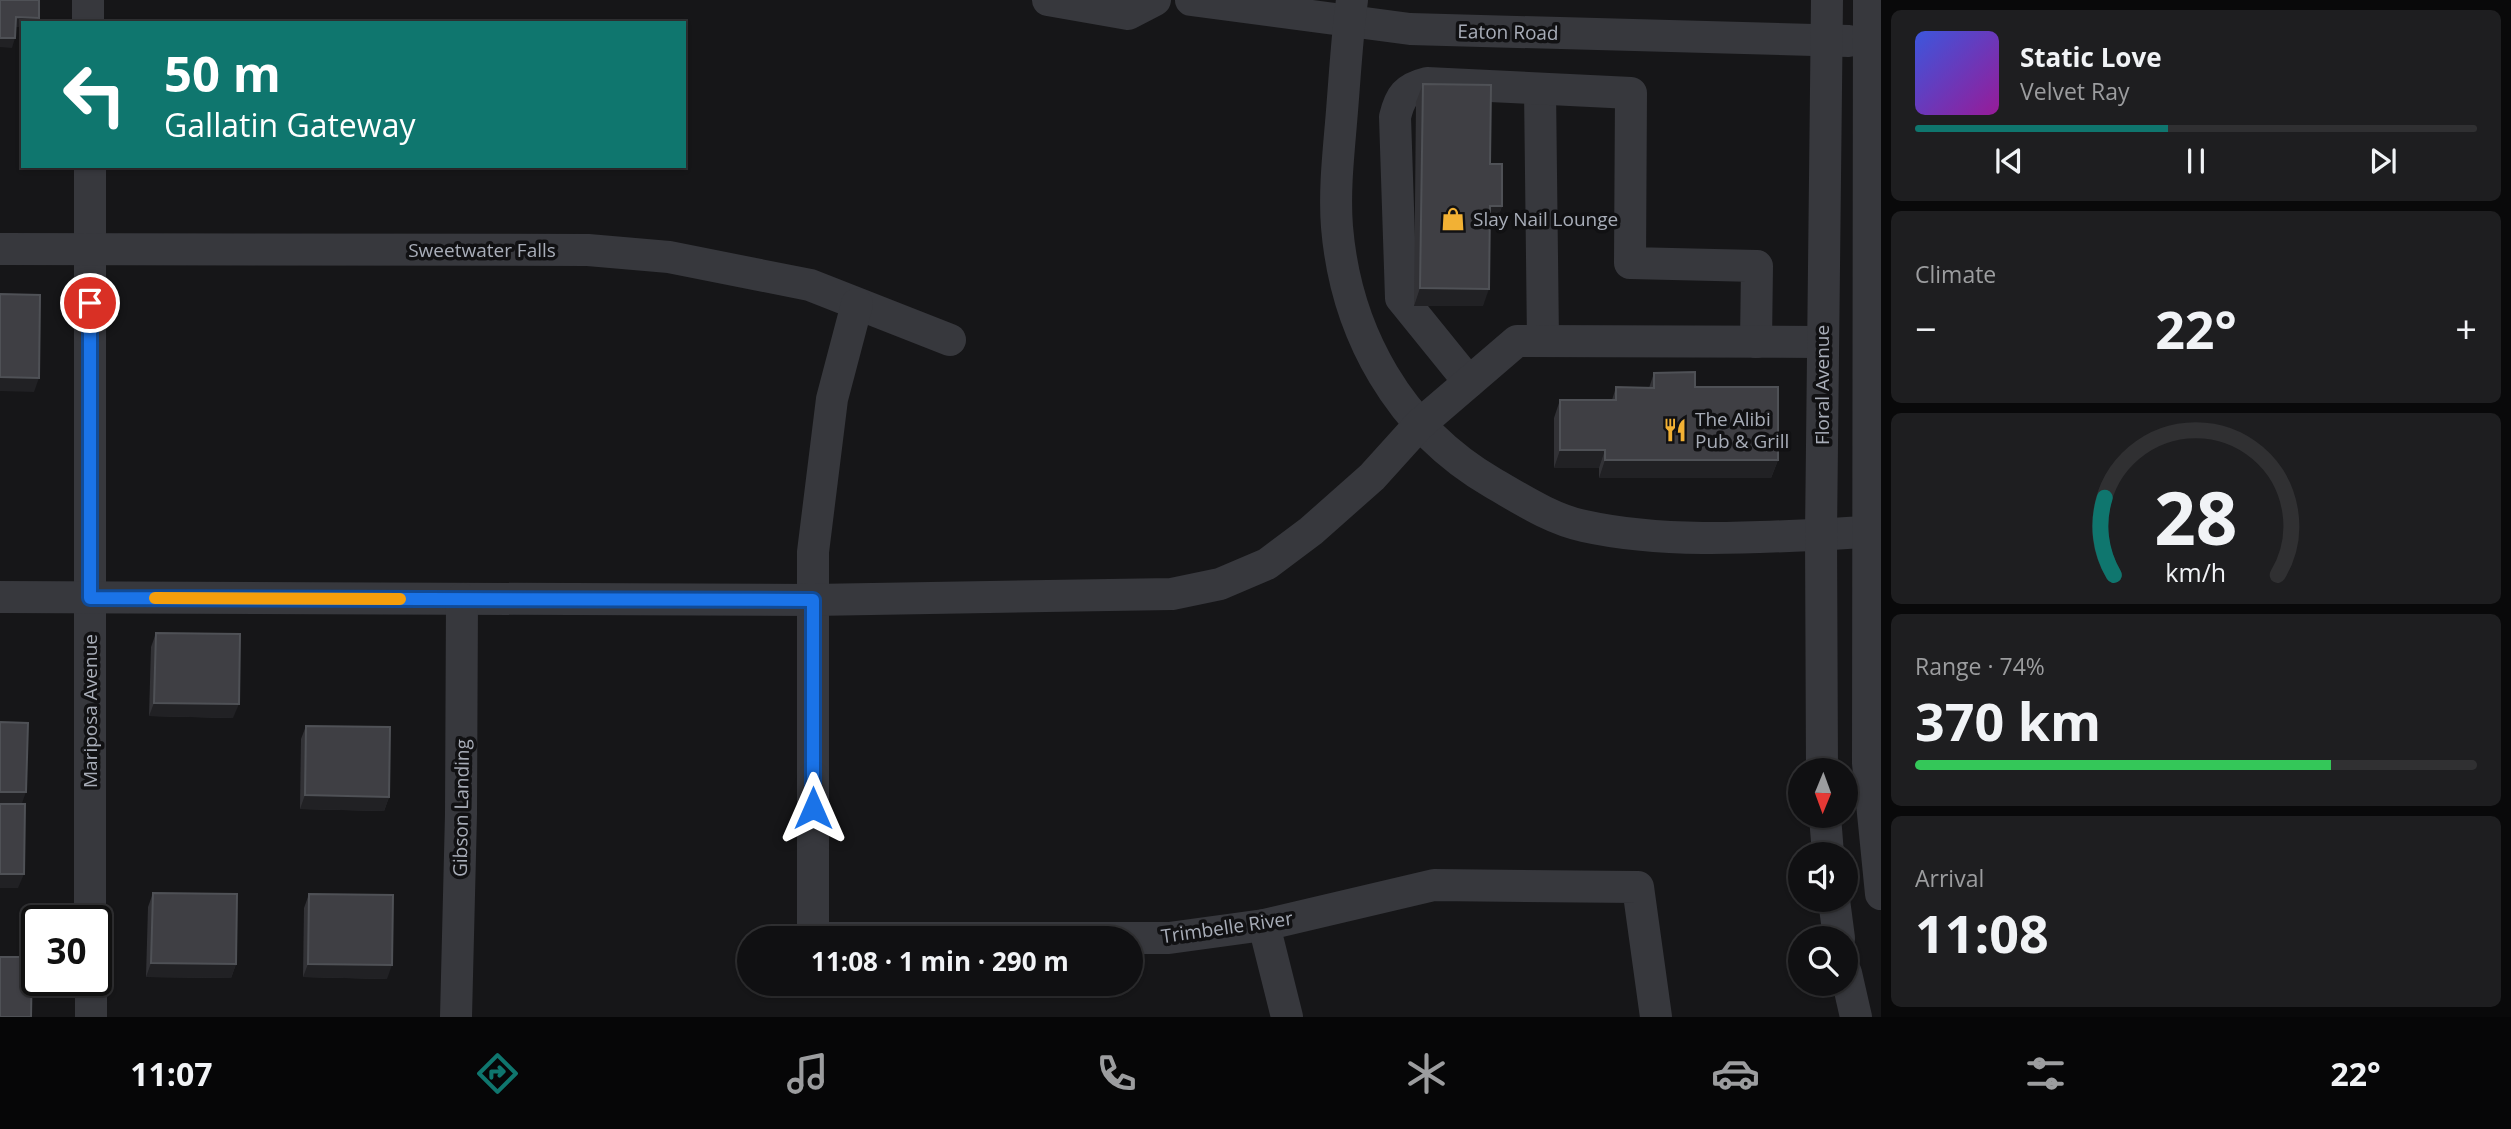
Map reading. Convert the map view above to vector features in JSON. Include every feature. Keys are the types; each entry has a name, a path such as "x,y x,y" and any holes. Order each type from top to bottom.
{"street":[{"path":"88,0 88,21"},
{"path":"1048,0 1128,14 1155,0"},
{"name":"Eaton Road","path":"1191,0 1350,11 1410,29 1875,41"},
{"path":"1825,0 1873,4 1875,41 1868,763 1881,894"},
{"name":"Floral Avenue","path":"1822,758 1821,534 1828,41 1825,0"},
{"path":"1350,11 1337,174 1337,226 1346,285 1369,351 1399,400 1429,437 1479,475 1535,508 1581,526 1630,534 1753,537 1869,532"},
{"path":"1469,382 1401,298 1395,117 1400,97 1412,86 1427,83 1631,93 1630,263 1757,266 1756,342"},
{"path":"1540,89 1543,341"},
{"name":"Mariposa Avenue","path":"90,168 90,905"},
{"name":"Sweetwater Falls","path":"0,250 588,250 669,257 810,285 950,340"},
{"path":"813,600 813,552 832,399 857,304"},
{"path":"0,597 813,600 1172,594 1220,584 1267,564 1311,531 1371,478 1419,425 1517,341 1823,342"},
{"name":"Gibson Landing","path":"456,1017 462,599"},
{"name":"Trimbelle River","path":"813,600 813,938 1169,938 1264,925 1434,885 1639,887 1656,1017"},
{"path":"1264,925 1287,1017"},
{"path":"91,996 91,1017"},
{"path":"1851,996 1856,1017"}],"building":[{"path":"0,0 39,0 39,18 16,17 15,38 0,38"},
{"path":"1423,84 1491,85 1490,164 1502,164 1502,206 1490,206 1489,289 1420,288"},
{"path":"0,294 40,295 39,378 0,377"},
{"path":"1695,372 1695,387 1778,387 1778,460 1605,460 1605,450 1560,450 1560,400 1616,400 1616,387 1654,388 1654,373"},
{"path":"156,633 240,634 239,704 154,703"},
{"path":"0,722 28,723 26,792 0,792"},
{"path":"306,726 390,727 389,797 305,795"},
{"path":"0,804 25,804 24,874 0,874"},
{"path":"153,893 237,894 236,964 151,963"},
{"path":"309,894 393,895 392,965 308,964"},
{"path":"0,957 21,957 21,996 31,996 31,1017 0,1017"}],"slow traffic":[{"path":"155,598 400,599"}],"place":[{"name":"Slay Nail Lounge","path":"1453,219"},
{"name":"The Alibi Pub & Grill","path":"1675,430"}],"route":[{"path":"90,303 90,598 813,600 813,808"}]}
